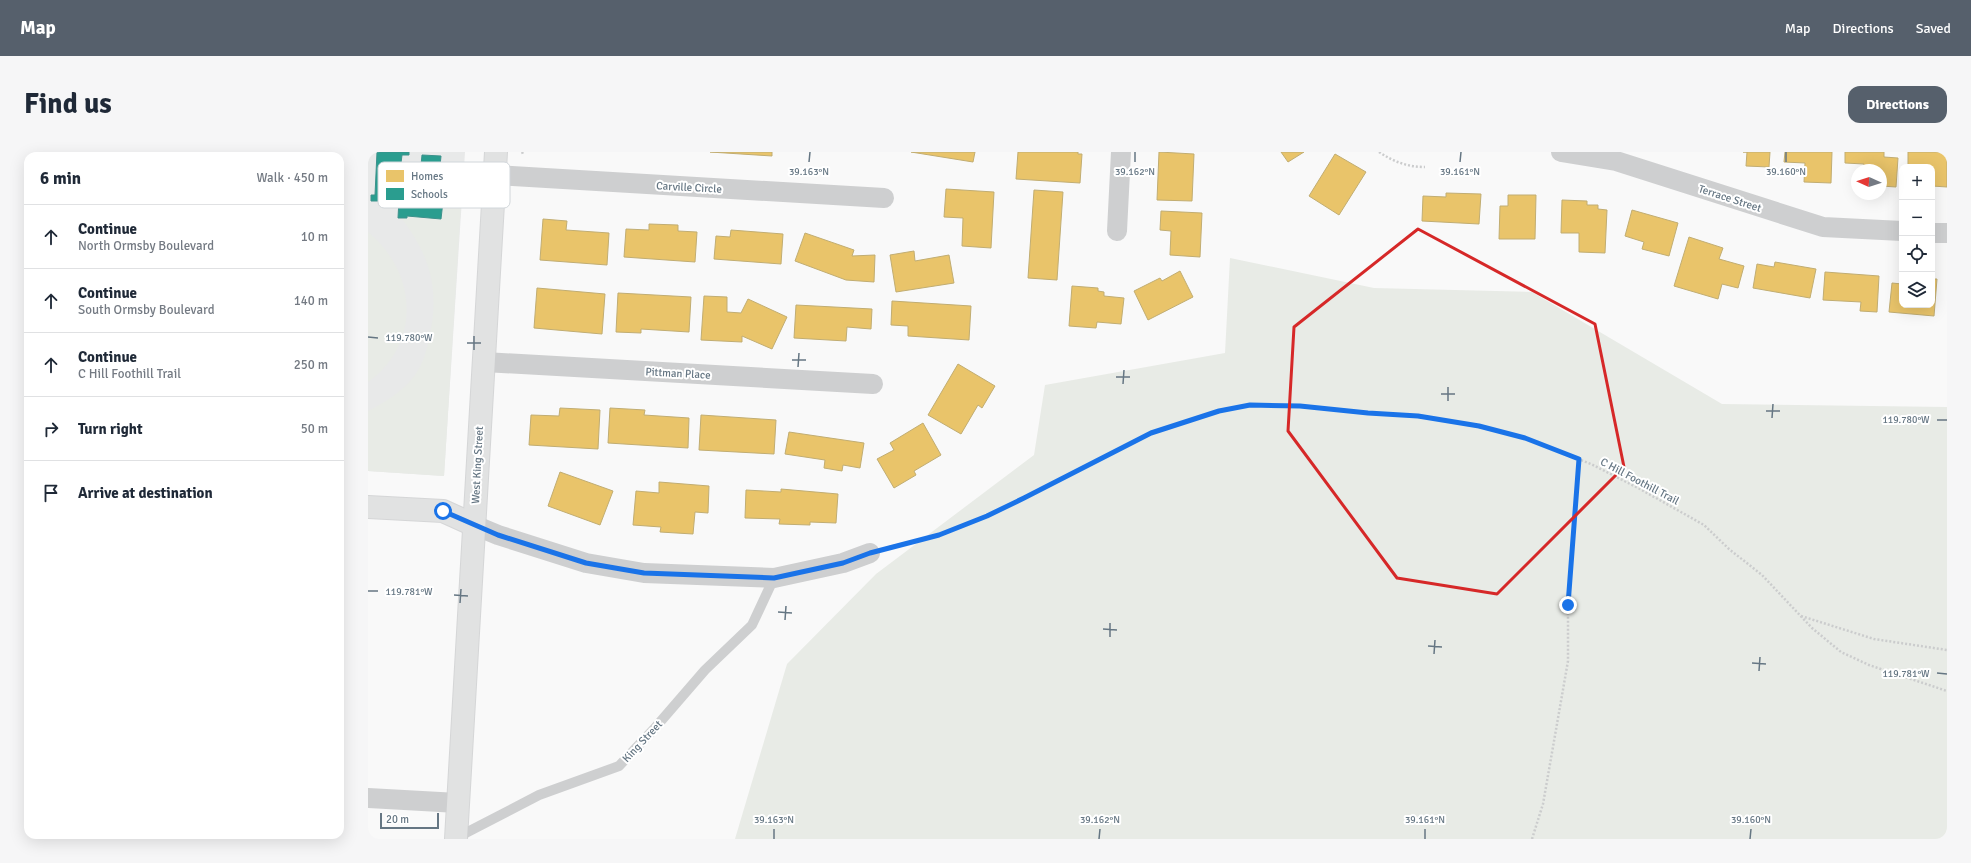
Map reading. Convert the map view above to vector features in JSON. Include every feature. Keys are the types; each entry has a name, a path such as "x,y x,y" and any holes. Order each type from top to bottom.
{"street":[{"name":"West King Street","path":"495,162 496,152"},
{"path":"1117,231 1121,152"},
{"name":"Terrace Street","path":"1561,152 1586,154 1616,161 1823,227 1899,231"},
{"name":"Carville Circle","path":"510,176 884,198"},
{"name":"West King Street","path":"456,838 492,208"},
{"path":"1935,232 1947,233"},
{"name":"Pittman Place","path":"484,362 873,384"},
{"path":"368,507 443,511 498,535 586,563 644,573 774,578 843,563 870,553"},
{"path":"368,798 458,803"}],"lane":[{"name":"King Street","path":"456,838 540,795 619,766 654,729 705,670 752,625 774,578"}],"path":[{"path":"1379,152 1401,164 1425,168"},
{"name":"C Hill Foothill Trail","path":"870,553 919,541 987,516 1151,433 1219,411 1250,405 1300,406 1368,413 1418,416 1479,426 1525,438 1579,459 1640,489 1704,525 1729,549 1762,575 1800,616 1841,652 1869,665 1947,691"},
{"path":"1532,839 1543,804 1568,661 1568,605 1579,459"},
{"path":"1800,616 1874,639 1947,650"}],"highlighted area":[{"path":"1418,229 1595,324 1624,467 1497,594 1397,578 1288,431 1294,327"}],"shaded area":[{"path":"368,152 465,152 464,162 378,162 378,208 461,208 444,476 368,471"},
{"path":"442,208 461,208 444,476 368,471 368,411 397,393 412,379 421,365 425,355 432,322 434,306 433,291 426,261 412,233 402,219 407,219 407,216 441,219"},
{"path":"368,232 384,248 396,267 404,287 407,307 405,328 398,348 386,366 368,382"},
{"path":"1230,258 1374,288 1532,292 1722,404 1947,407 1947,839 735,839 787,664 876,574 1034,455 1045,385 1225,353"}],"building: Homes":[{"path":"710,152 772,152 772,156"},
{"path":"911,152 975,152 973,162"},
{"path":"1018,152 1078,152 1078,154 1082,154 1080,183 1016,179"},
{"path":"1159,152 1194,154 1192,201 1157,200"},
{"path":"1281,152 1304,152 1288,162"},
{"path":"1747,152 1770,152 1769,167 1746,166"},
{"path":"1785,152 1832,152 1831,183 1804,182 1805,163 1784,162"},
{"path":"1845,152 1884,152 1884,157 1898,158 1896,187 1887,186 1887,164 1845,163"},
{"path":"1908,152 1947,152 1947,187 1935,186 1935,164 1908,164"},
{"path":"1335,154 1366,172 1339,215 1309,196"},
{"path":"946,189 994,192 991,248 962,246 963,218 944,217"},
{"path":"1034,190 1063,192 1057,280 1028,278"},
{"path":"1446,193 1481,194 1479,224 1422,221 1423,196 1446,197"},
{"path":"1508,195 1536,195 1535,239 1499,239 1500,206 1508,206"},
{"path":"1562,200 1587,201 1587,205 1598,205 1598,209 1607,210 1605,253 1579,252 1579,233 1561,233"},
{"path":"1632,210 1678,223 1669,256 1642,249 1644,242 1625,236"},
{"path":"1161,211 1202,213 1200,257 1170,255 1171,231 1160,230"},
{"path":"543,219 567,221 566,230 609,233 607,265 540,260"},
{"path":"649,224 678,225 678,231 697,232 695,262 624,257 626,229 649,230"},
{"path":"731,230 783,234 781,264 714,259 716,236 730,237"},
{"path":"805,233 854,250 852,256 875,255 874,282 846,280 795,261"},
{"path":"1689,237 1723,248 1719,259 1744,266 1738,288 1722,284 1718,299 1674,286"},
{"path":"914,251 915,261 949,255 954,283 896,292 890,255"},
{"path":"1775,262 1816,269 1810,298 1753,288 1757,264 1774,267"},
{"path":"1180,271 1193,297 1148,320 1134,291 1160,278 1162,281"},
{"path":"1825,272 1879,276 1877,312 1860,311 1861,302 1823,300"},
{"path":"1935,279 1937,279 1935,304"},
{"path":"1892,283 1899,284 1899,308 1935,308 1934,316 1889,312"},
{"path":"1072,286 1098,288 1098,291 1104,292 1104,296 1124,298 1121,324 1097,322 1096,328 1069,326"},
{"path":"537,288 605,294 602,334 534,328"},
{"path":"618,293 691,297 689,332 641,329 641,333 616,332"},
{"path":"704,296 727,297 727,312 741,313 748,299 787,317 772,349 742,336 742,342 701,340"},
{"path":"892,301 971,306 969,340 908,336 908,326 891,325"},
{"path":"796,305 872,309 871,329 847,327 846,341 794,338"},
{"path":"958,364 995,386 982,408 978,405 961,434 928,415"},
{"path":"560,408 600,410 598,449 529,445 531,415 559,416"},
{"path":"610,408 645,410 644,415 689,418 688,448 608,443"},
{"path":"701,415 776,420 774,454 699,450"},
{"path":"923,423 941,455 914,471 916,475 894,488 877,459 894,450 890,443"},
{"path":"789,432 864,443 860,468 843,465 842,471 824,468 825,460 785,454"},
{"path":"560,472 613,491 600,525 548,506"},
{"path":"659,482 709,486 708,513 695,512 693,534 660,532 661,527 633,525 636,491 659,493"},
{"path":"781,489 838,494 836,523 810,522 810,525 779,524 780,519 745,518 746,490 781,492"}],"building: Schools":[{"path":"377,152 409,152 409,155 402,155 401,162 378,162 378,201 371,201 371,195 375,195"},
{"path":"422,155 441,156 440,162 421,162"},
{"path":"399,208 442,208 441,219 407,216 407,218 398,218"}],"route":[{"path":"443,511 498,535 586,563 644,573 774,578 843,563 900,544 919,541 939,535 987,516 1151,433 1219,411 1250,405 1300,406 1368,413 1418,416 1479,426 1525,438 1579,459 1568,605"}]}
